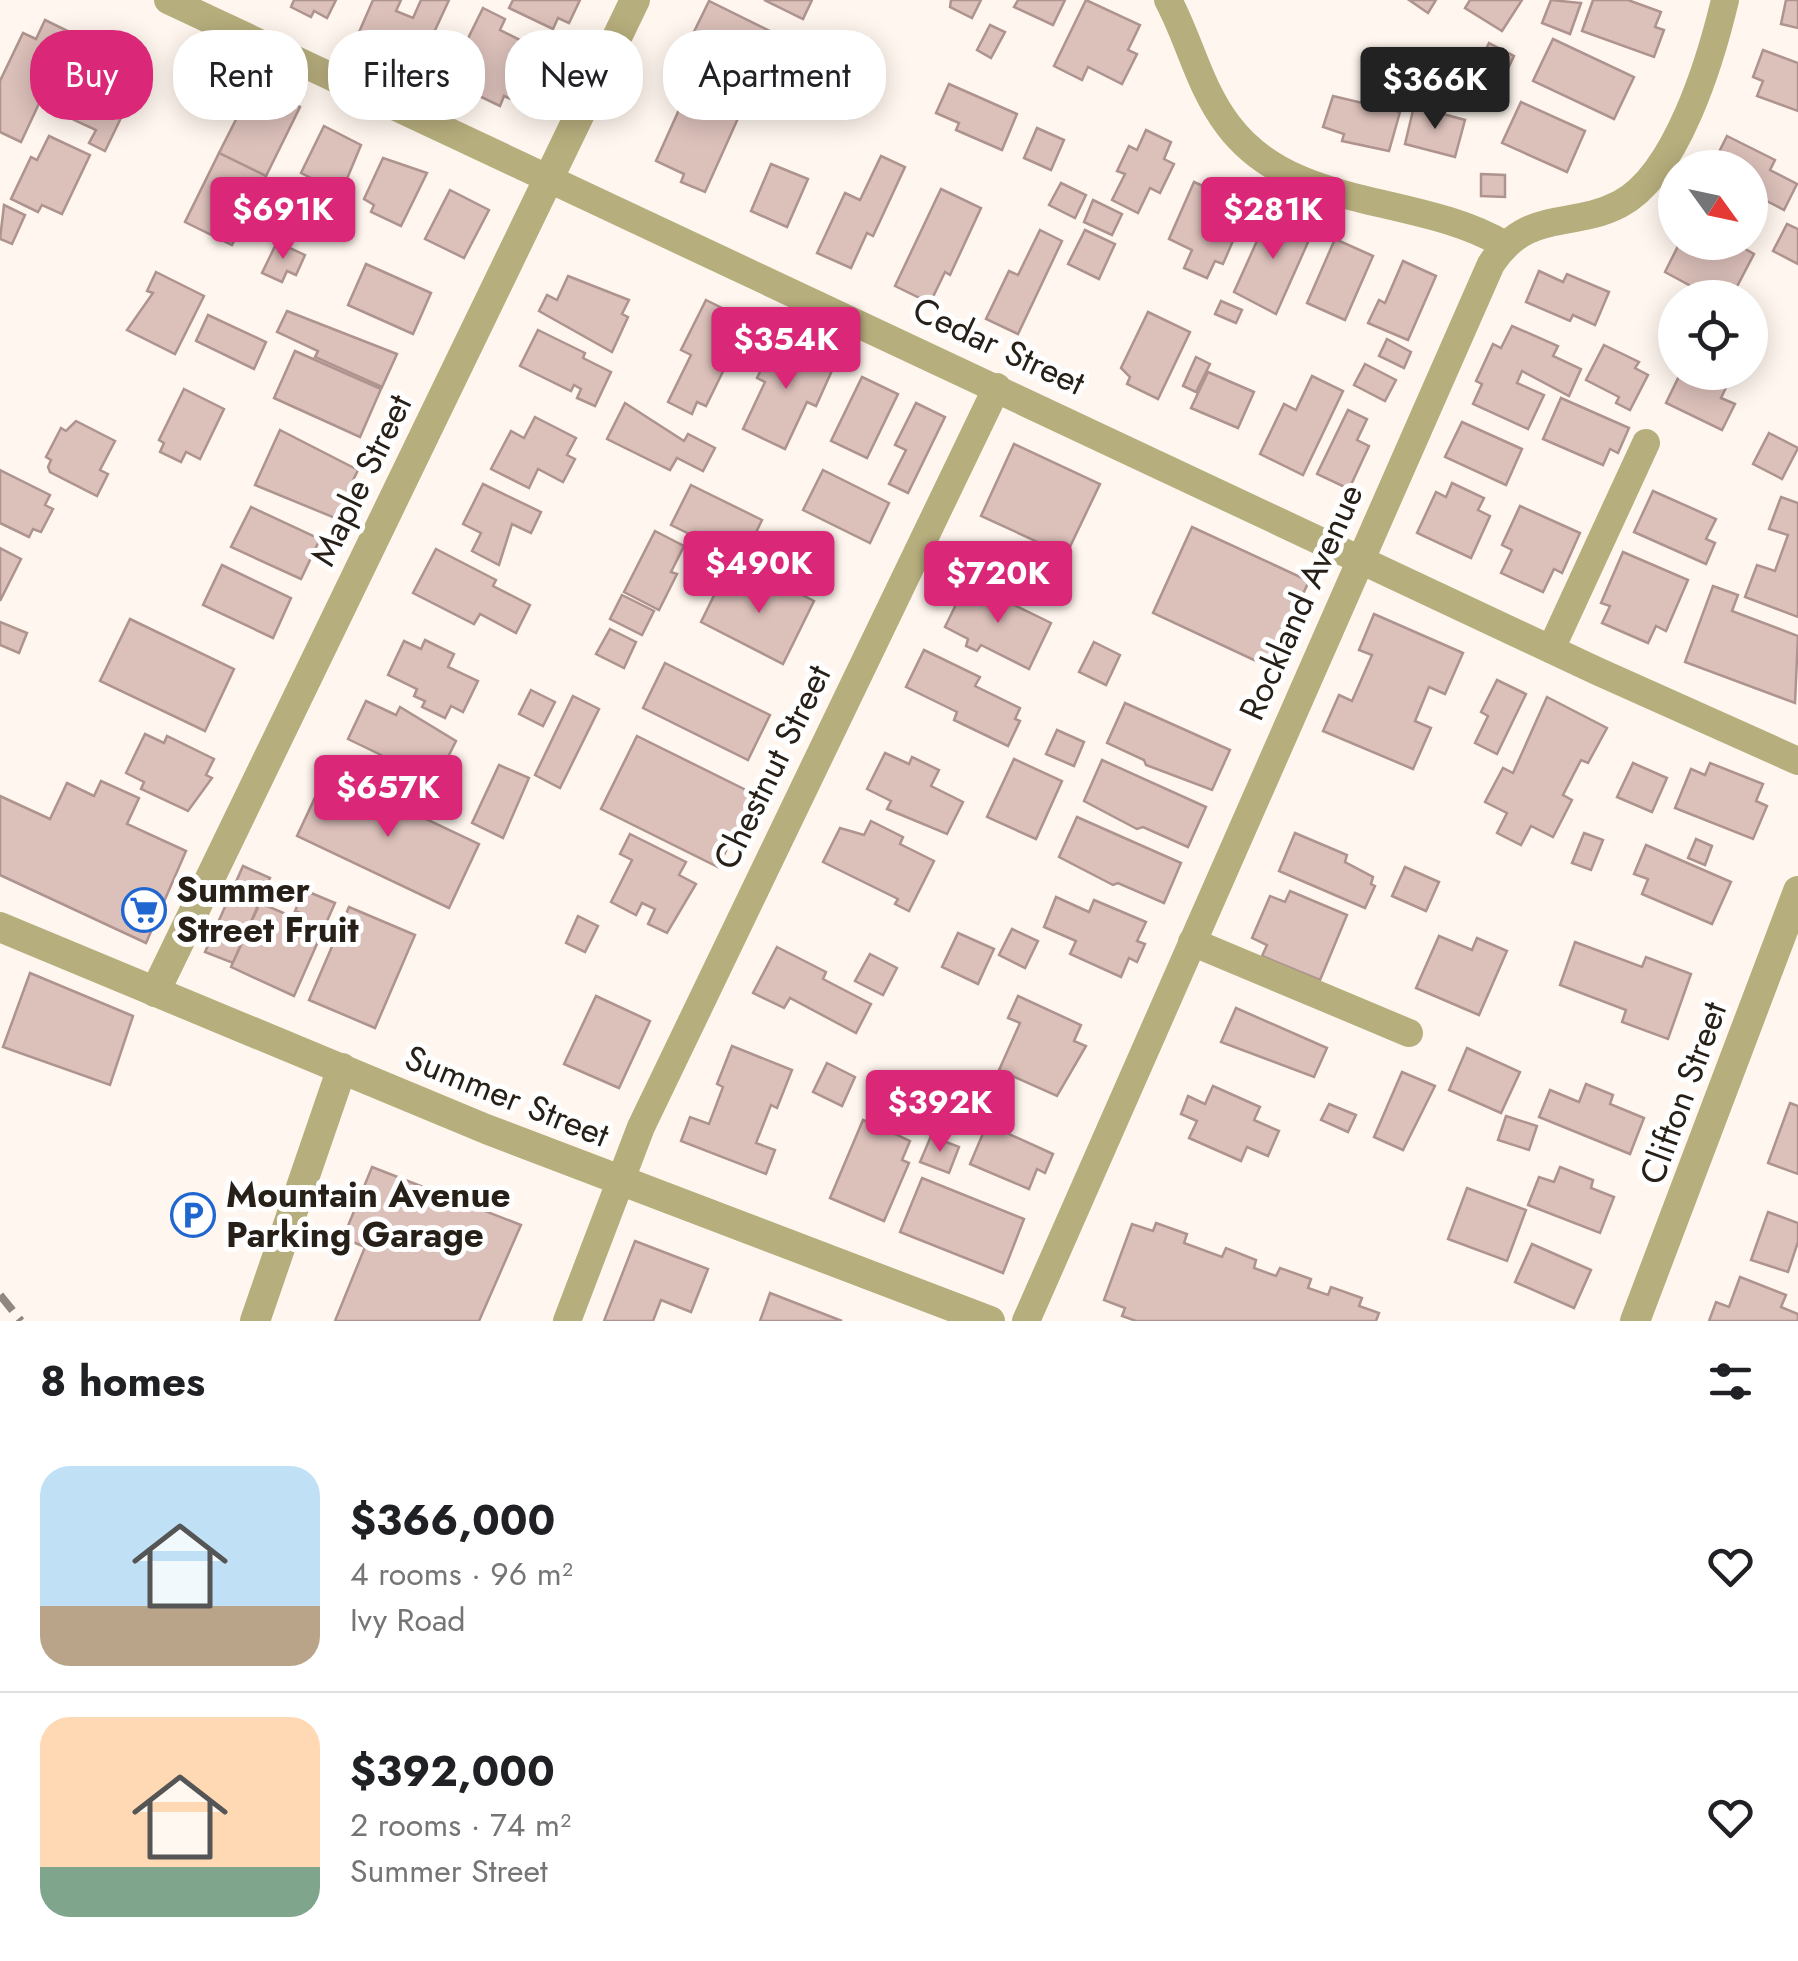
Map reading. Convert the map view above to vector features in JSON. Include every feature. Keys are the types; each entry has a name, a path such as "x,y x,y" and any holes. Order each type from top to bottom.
{"street":[{"name":"Cedar Street","path":"168,0 1551,649 1798,761"},
{"name":"Maple Street","path":"155,992 635,0"},
{"path":"1168,0 1218,112 1261,160 1291,177 1333,191 1449,218 1505,245 1531,226 1616,206 1642,187 1669,151 1688,109 1724,0"},
{"name":"Rockland Avenue","path":"1026,1321 1480,287 1505,245"},
{"name":"Chestnut Street","path":"568,1321 641,1126 997,386"},
{"path":"1551,649 1646,442"},
{"name":"Clifton Street","path":"1636,1321 1798,891"},
{"name":"Summer Street","path":"0,927 620,1182 990,1321"},
{"path":"1192,942 1409,1033"},
{"path":"256,1321 342,1068"}],"building":[{"path":"294,0 336,0 327,18 314,11 311,17 291,7"},
{"path":"373,0 401,0 396,11 413,18 421,0 449,0 435,30 360,30"},
{"path":"513,0 580,0 569,23 558,18 553,29 509,8"},
{"path":"764,0 812,0 803,19"},
{"path":"951,0 981,0 972,18 950,7"},
{"path":"1018,0 1065,0 1053,25 1014,7"},
{"path":"1086,0 1140,25 1128,50 1137,54 1122,84 1088,67 1082,80 1054,66"},
{"path":"1409,0 1436,0 1428,13"},
{"path":"1470,0 1522,0 1502,31 1465,8"},
{"path":"1551,0 1581,3 1570,34 1542,23"},
{"path":"1593,0 1628,0 1661,12 1655,27 1664,30 1654,57 1582,31"},
{"path":"1786,0 1798,0 1798,28 1781,24"},
{"path":"709,1 768,30 695,30"},
{"path":"483,8 505,19 500,30 505,32 505,96 500,106 485,99 485,30 472,30"},
{"path":"45,20 66,30 40,30"},
{"path":"990,25 1005,32 991,58 977,50"},
{"path":"23,33 30,36 31,120 21,142 0,132 0,81"},
{"path":"1553,39 1634,77 1614,119 1533,81"},
{"path":"1489,43 1514,56 1500,85 1475,72"},
{"path":"1763,50 1798,63 1798,111 1757,96 1763,81 1753,77"},
{"path":"949,84 1017,114 1002,150 956,130 959,123 936,113"},
{"path":"1333,96 1400,112 1389,151 1342,141 1344,134 1323,127"},
{"path":"1521,102 1585,131 1567,172 1502,143"},
{"path":"1414,106 1465,120 1455,157 1405,144"},
{"path":"74,120 120,120 105,151 89,143 96,130"},
{"path":"236,120 294,120 266,176 219,153"},
{"path":"674,120 737,120 705,192 681,182 684,174 656,161"},
{"path":"324,126 361,145 329,222 301,208 315,180 301,173"},
{"path":"1037,128 1064,140 1051,170 1024,158"},
{"path":"1146,130 1171,142 1164,159 1174,164 1160,193 1150,188 1138,213 1112,200 1125,174 1117,171 1129,146 1137,150"},
{"path":"49,136 90,155 62,214 42,205 38,212 11,199 31,157 37,160"},
{"path":"1727,136 1755,150 1720,150"},
{"path":"219,153 266,176 232,245 185,222"},
{"path":"881,156 905,167 873,236 867,233 851,268 817,253 845,193 860,200"},
{"path":"1768,156 1775,160 1770,170 1797,184 1784,210 1768,202"},
{"path":"383,158 427,173 401,226 371,212 374,205 364,199"},
{"path":"771,164 808,179 787,227 751,211"},
{"path":"1481,174 1505,175 1505,197 1481,196"},
{"path":"1194,182 1248,206 1223,264 1215,261 1207,278 1184,268 1192,250 1169,239"},
{"path":"1061,183 1086,195 1075,218 1049,205"},
{"path":"941,189 981,208 950,275 945,272 930,303 895,286"},
{"path":"450,190 489,210 464,258 425,239"},
{"path":"1093,200 1122,214 1112,235 1084,222"},
{"path":"4,205 25,215 12,244 0,239"},
{"path":"1270,212 1313,231 1276,314 1234,292"},
{"path":"1787,224 1798,229 1798,264 1773,251"},
{"path":"1040,230 1062,241 1018,334 986,319 1009,271 1018,275"},
{"path":"1085,230 1115,244 1099,279 1068,264"},
{"path":"1335,239 1373,256 1345,320 1307,303"},
{"path":"277,242 305,255 296,275 287,271 282,282 262,273"},
{"path":"1671,260 1751,260 1740,280 1680,280 1665,272"},
{"path":"1403,261 1436,276 1408,340 1368,323 1379,300 1385,303"},
{"path":"366,264 431,293 413,334 348,305"},
{"path":"1539,271 1563,282 1567,274 1609,292 1595,325 1573,315 1570,321 1526,302"},
{"path":"156,272 204,296 175,354 127,330 153,293 147,291"},
{"path":"568,276 629,300 622,314 628,317 612,352 539,311 547,295 557,300"},
{"path":"706,300 738,316 723,347 733,351 706,406 697,402 692,414 668,402 691,355 681,350"},
{"path":"1221,301 1242,310 1236,323 1215,314"},
{"path":"287,311 397,354 382,387 315,357 318,351 277,332"},
{"path":"1148,312 1190,332 1158,399 1127,384 1130,377 1121,368"},
{"path":"208,315 266,342 254,369 196,341"},
{"path":"1512,326 1558,346 1553,356 1581,369 1569,396 1522,371 1517,383 1544,395 1528,429 1473,404 1482,384 1476,381 1493,344 1501,348"},
{"path":"538,330 585,353 583,358 611,372 595,406 577,398 581,389 574,385 571,391 520,366"},
{"path":"776,339 834,366 816,406 807,402 785,449 743,429 765,382 757,378"},
{"path":"1387,339 1411,352 1404,368 1379,356"},
{"path":"1604,345 1639,362 1635,368 1648,375 1630,410 1616,403 1619,397 1586,380"},
{"path":"295,351 381,389 360,437 274,398"},
{"path":"1196,357 1210,364 1196,392 1183,386"},
{"path":"1365,364 1396,380 1385,401 1354,385"},
{"path":"1208,372 1254,392 1238,428 1191,408"},
{"path":"1312,376 1343,391 1303,475 1260,454 1284,404 1296,410"},
{"path":"862,377 898,394 867,458 831,441"},
{"path":"184,389 224,409 200,459 186,452 181,462 160,452 164,443 159,440"},
{"path":"1672,390 1725,390 1721,398 1735,404 1722,430 1666,403"},
{"path":"1561,398 1629,428 1618,453 1610,449 1603,465 1543,439"},
{"path":"625,403 684,441 688,434 715,448 703,471 677,458 670,470 607,439"},
{"path":"916,403 945,417 908,493 889,484 906,450 895,445"},
{"path":"1348,410 1367,419 1357,440 1369,446 1349,489 1317,474"},
{"path":"535,417 576,438 567,455 575,459 563,482 538,469 529,488 491,469 511,431 524,438"},
{"path":"76,421 115,441 100,470 108,474 97,496 50,472 48,467 51,460 46,457 61,428 66,431"},
{"path":"1462,422 1522,449 1506,485 1445,457"},
{"path":"280,430 358,470 335,518 255,485"},
{"path":"1769,433 1798,448 1782,479 1753,464"},
{"path":"1014,444 1100,484 1066,555 981,516"},
{"path":"0,470 50,495 45,505 53,509 41,532 33,529 29,537 0,523"},
{"path":"823,470 889,503 870,543 803,510"},
{"path":"1452,483 1484,498 1478,510 1490,516 1471,558 1417,533 1436,492 1446,497"},
{"path":"483,484 541,512 531,533 512,524 499,565 472,551 481,533 463,524"},
{"path":"691,485 762,520 750,545 745,542 737,557 671,525"},
{"path":"1653,491 1716,519 1706,539 1715,543 1706,564 1634,532"},
{"path":"1781,497 1798,503 1798,617 1745,597 1757,565 1775,571 1788,535 1769,529"},
{"path":"1520,506 1580,533 1562,573 1554,569 1543,592 1501,573 1512,550 1502,545"},
{"path":"251,507 320,539 301,579 231,547"},
{"path":"1192,527 1309,581 1269,667 1153,613"},
{"path":"655,531 684,546 671,572 677,574 659,610 624,592"},
{"path":"0,548 21,559 0,601"},
{"path":"436,549 496,580 493,586 530,605 516,633 480,614 474,624 413,593"},
{"path":"1623,552 1688,580 1666,631 1656,626 1648,643 1602,623 1610,606 1601,603"},
{"path":"222,565 291,598 273,638 203,605"},
{"path":"725,573 764,592 771,579 814,601 783,664 701,622"},
{"path":"967,582 1051,623 1029,669 981,645 977,651 966,646 968,639 945,627"},
{"path":"1713,586 1738,595 1732,611 1798,636 1795,703 1685,662"},
{"path":"622,595 654,611 642,635 610,619"},
{"path":"1374,614 1463,653 1445,694 1429,687 1415,721 1431,728 1413,769 1323,731 1339,695 1352,701 1372,655 1359,650"},
{"path":"130,619 234,669 205,731 100,681"},
{"path":"0,622 27,633 19,653 0,645"},
{"path":"610,629 636,642 624,668 596,654"},
{"path":"425,640 454,654 448,667 478,681 463,712 451,706 445,718 422,707 425,701 414,696 417,689 388,675 404,641 421,649"},
{"path":"1094,642 1120,655 1106,685 1079,672"},
{"path":"924,650 980,677 975,686 1020,708 1015,719 1020,721 1008,746 954,720 957,712 906,687"},
{"path":"665,663 770,715 748,760 643,708"},
{"path":"1497,680 1526,694 1497,754 1475,743 1488,716 1481,712"},
{"path":"531,690 555,702 543,726 519,714"},
{"path":"573,696 599,709 560,788 535,775"},
{"path":"1547,697 1607,728 1588,763 1581,760 1563,795 1572,800 1553,837 1531,826 1521,845 1497,833 1507,813 1485,802 1503,768 1513,773"},
{"path":"366,701 396,715 400,707 456,741 440,773 410,758 406,767 399,763 396,770 378,761 381,755 348,739"},
{"path":"1125,703 1230,750 1212,790 1146,765 1144,760 1107,743"},
{"path":"1057,730 1084,742 1074,766 1046,754"},
{"path":"145,734 164,743 167,736 214,759 206,775 212,778 188,811 141,789 144,782 126,773"},
{"path":"637,736 754,794 718,867 601,809"},
{"path":"885,753 909,764 912,757 939,770 931,786 963,802 947,834 887,809 891,801 867,789"},
{"path":"1014,759 1062,781 1036,839 987,817"},
{"path":"1102,760 1206,807 1188,847 1143,827 1137,829 1084,801"},
{"path":"1633,763 1667,778 1652,812 1617,797"},
{"path":"1710,763 1763,784 1756,801 1767,806 1753,839 1675,808 1691,769 1705,775"},
{"path":"499,765 529,778 503,838 472,823"},
{"path":"327,772 479,844 449,908 297,836"},
{"path":"101,781 139,798 127,824 186,851 146,943 0,875 0,796 50,819 67,783 94,796"},
{"path":"1077,817 1181,863 1164,903 1118,883 1113,885 1059,857"},
{"path":"871,821 903,837 900,844 934,861 909,911 895,904 898,899 823,862 840,828 864,835"},
{"path":"1295,833 1347,855 1345,862 1373,877 1371,884 1375,886 1365,908 1279,871"},
{"path":"1584,833 1603,840 1591,870 1572,863"},
{"path":"630,834 686,862 679,875 696,884 667,933 648,924 655,909 642,903 636,915 611,902 632,860 620,854"},
{"path":"1696,839 1712,846 1705,865 1688,858"},
{"path":"1646,845 1731,882 1712,924 1642,894 1648,879 1634,874"},
{"path":"243,866 270,878 233,963 205,952"},
{"path":"1405,867 1439,882 1426,911 1392,896"},
{"path":"304,890 335,903 294,996 231,967 260,903 302,921 305,915 295,911"},
{"path":"1290,891 1347,915 1320,980 1262,956 1267,945 1252,938 1270,896 1285,902"},
{"path":"1056,897 1089,912 1094,900 1146,922 1137,941 1145,944 1137,962 1129,958 1121,977 1070,954 1076,941 1044,927"},
{"path":"349,907 415,935 375,1028 309,1000"},
{"path":"578,916 598,926 585,952 566,943"},
{"path":"1012,929 1038,941 1025,968 999,955"},
{"path":"958,933 994,949 978,984 942,967"},
{"path":"1439,936 1472,950 1477,938 1507,951 1479,1015 1416,988"},
{"path":"1575,942 1642,967 1646,957 1691,974 1668,1039 1622,1022 1626,1010 1560,985"},
{"path":"777,947 826,972 823,979 871,1004 856,1033 790,998 784,1008 753,993"},
{"path":"870,954 897,968 883,995 855,981"},
{"path":"30,973 133,1016 110,1085 3,1047"},
{"path":"596,996 650,1021 619,1088 564,1064"},
{"path":"1018,996 1081,1025 1074,1041 1086,1046 1057,1096 999,1070 1020,1023 1008,1018"},
{"path":"1236,1008 1327,1048 1314,1077 1221,1042"},
{"path":"732,1046 792,1070 777,1108 771,1105 756,1143 775,1150 766,1174 681,1141 690,1117 709,1124 723,1087 717,1084"},
{"path":"1467,1048 1520,1072 1501,1113 1449,1090"},
{"path":"827,1063 855,1077 842,1106 813,1092"},
{"path":"1402,1072 1435,1086 1403,1150 1374,1137"},
{"path":"1586,1084 1613,1095 1610,1104 1644,1118 1630,1154 1539,1117 1550,1090 1579,1102"},
{"path":"1213,1086 1260,1107 1254,1120 1279,1131 1268,1156 1247,1147 1241,1161 1189,1138 1197,1121 1181,1114 1188,1096 1205,1104"},
{"path":"1790,1103 1798,1106 1798,1174 1768,1163"},
{"path":"1329,1104 1356,1115 1348,1132 1321,1120"},
{"path":"873,1114 890,1121 887,1130 910,1141 902,1160 909,1163 884,1221 830,1198 863,1120 870,1123"},
{"path":"1506,1116 1537,1126 1529,1150 1498,1140"},
{"path":"987,1124 1053,1154 1045,1173 1037,1169 1029,1189 970,1164"},
{"path":"931,1136 959,1147 949,1173 920,1162"},
{"path":"372,1167 521,1225 479,1321 335,1321 365,1247 343,1238"},
{"path":"1560,1167 1593,1180 1591,1188 1614,1197 1600,1233 1528,1205 1539,1177 1554,1182"},
{"path":"922,1178 1024,1219 1003,1273 900,1232"},
{"path":"1467,1188 1526,1210 1507,1261 1448,1239"},
{"path":"1768,1212 1798,1223 1798,1242 1788,1272 1751,1260"},
{"path":"1156,1223 1187,1234 1184,1243 1222,1257 1226,1248 1256,1260 1254,1268 1276,1276 1280,1268 1311,1279 1308,1288 1328,1295 1331,1287 1362,1298 1359,1306 1379,1313 1376,1321 1136,1321 1122,1316 1125,1308 1104,1300 1132,1224 1153,1231"},
{"path":"635,1241 708,1269 691,1312 661,1300 653,1321 604,1321"},
{"path":"1532,1244 1591,1270 1574,1308 1515,1282"},
{"path":"1740,1277 1786,1295 1781,1307 1798,1314 1798,1321 1709,1321 1716,1302 1729,1307"},
{"path":"770,1293 842,1321 760,1321"}],"railway":[{"path":"0,1295 21,1321"}],"place":[{"name":"Summer Street Fruit","path":"144,910"},
{"name":"Mountain Avenue Parking Garage","path":"193,1215"}]}
